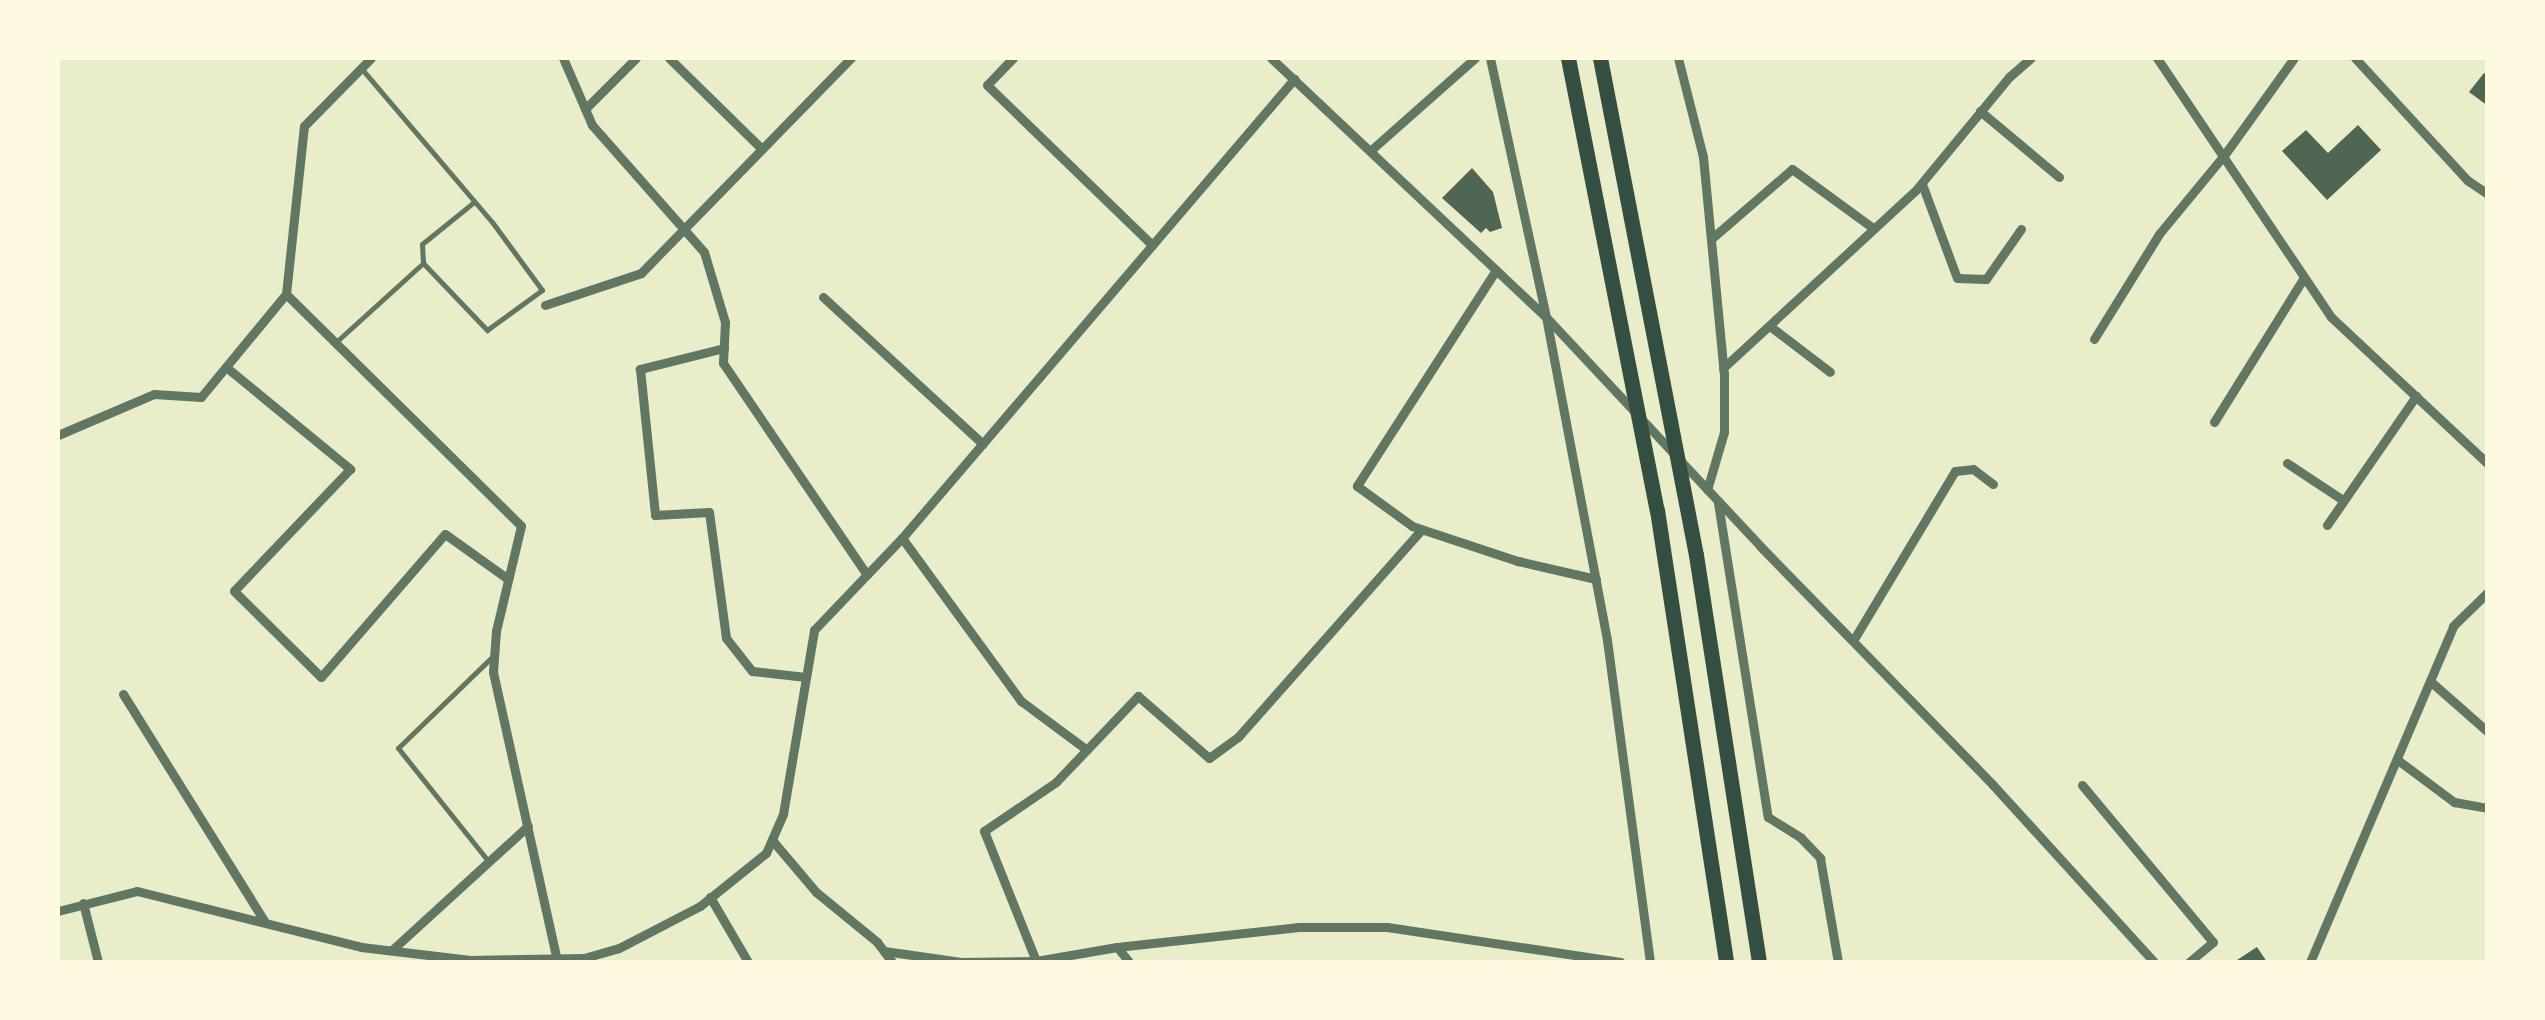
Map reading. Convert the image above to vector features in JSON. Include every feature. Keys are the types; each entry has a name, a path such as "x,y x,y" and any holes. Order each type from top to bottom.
{"highway":[{"path":"1568,58 1657,510 1726,962"},
{"path":"1600,58 1671,412 1759,962"}],"street":[{"path":"58,434 154,394 201,397 226,367 286,294 304,126 371,58"},
{"path":"563,58 592,125 704,252 725,322 723,363 867,574"},
{"path":"586,108 636,58"},
{"path":"669,58 762,149"},
{"path":"545,306 642,274 851,58"},
{"path":"1013,58 988,85 1152,245"},
{"path":"1272,58 1546,317 2154,962"},
{"path":"1370,151 1475,58"},
{"path":"1490,58 1546,317 1596,578 1637,842 1650,962"},
{"path":"1678,58 1704,157 1723,368 1724,432 1707,490"},
{"path":"1723,368 1922,184 1980,112 2031,58"},
{"path":"2156,58 2225,154 2331,317 2488,464"},
{"path":"2094,339 2159,234 2225,154 2294,58"},
{"path":"2355,58 2467,180 2488,194"},
{"path":"58,912 137,891 392,950 470,960 524,961 584,958 620,948 710,898 766,853 772,840 788,794 814,630 902,538 1294,78"},
{"path":"1980,112 2060,177"},
{"path":"1711,239 1792,169 1873,228"},
{"path":"1922,184 1957,278 1986,278 2021,228"},
{"path":"1496,270 1357,486 1421,530 1518,561 1596,578"},
{"path":"2214,422 2303,279"},
{"path":"286,294 520,526 492,672 557,960"},
{"path":"823,296 983,444"},
{"path":"1771,327 1830,372"},
{"path":"724,348 640,369 655,514 709,512 726,638 752,671 806,677"},
{"path":"226,367 350,469 234,591 321,677 445,534 508,580"},
{"path":"2326,525 2416,396"},
{"path":"2287,462 2344,500"},
{"path":"1854,640 1955,472 1973,469 1993,484"},
{"path":"1717,500 1768,817 1801,838 1820,858 1838,962"},
{"path":"1036,961 984,831 1056,782 1138,696 1209,758 1238,738 1421,530"},
{"path":"902,538 1022,702 1087,750"},
{"path":"2310,962 2454,626 2488,592"},
{"path":"2430,681 2488,732"},
{"path":"123,694 265,922"},
{"path":"2399,761 2454,802 2488,808"},
{"path":"2082,785 2213,942 2190,962"},
{"path":"392,950 528,826"},
{"path":"772,840 816,892 892,962"},
{"path":"710,898 748,962"},
{"path":"83,904 98,962"},
{"path":"884,951 961,962 1036,961 1116,947 1299,927 1387,927 1620,962"},
{"path":"1116,947 1129,962"}],"lane":[{"path":"361,68 474,202 542,290 487,330 423,263 422,244 474,202"},
{"path":"336,342 423,263"},
{"path":"489,862 398,748 494,654"}],"building":[{"path":"2484,73 2488,76 2488,106 2469,92"},
{"path":"2358,125 2381,150 2327,200 2282,151 2306,130 2328,153"},
{"path":"1472,168 1493,192 1502,228 1490,232 1486,228 1481,233 1442,198"},
{"path":"2257,947 2267,962 2234,962"}]}
